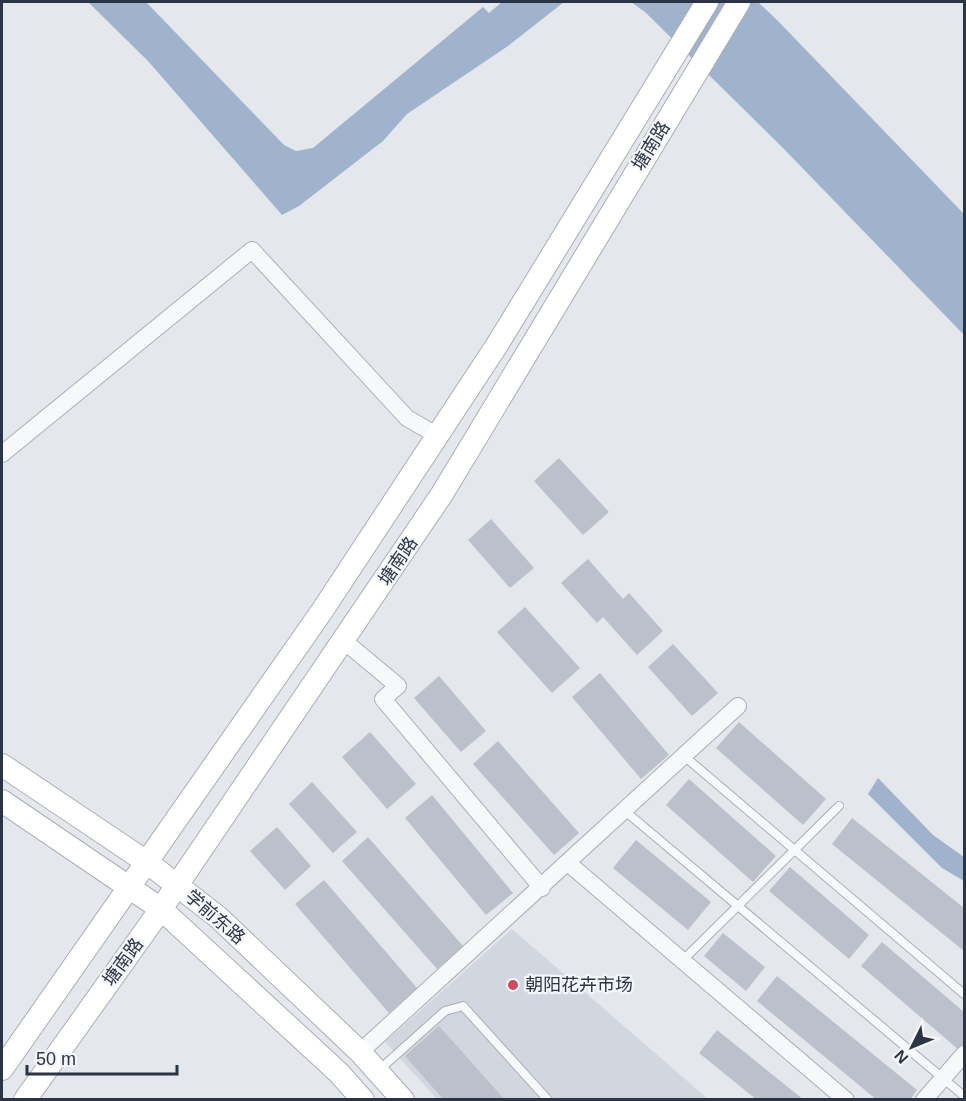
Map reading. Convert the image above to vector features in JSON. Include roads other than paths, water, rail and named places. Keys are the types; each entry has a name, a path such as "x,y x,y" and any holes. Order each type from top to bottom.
{"main road":[{"name":"塘南路","path":"2,1069 322,611 438,436 497,345 707,2"},
{"name":"塘南路","path":"25,1100 161,909 442,494 522,365 613,208 740,2"},
{"name":"学前东路","path":"2,765 148,863 218,917 360,1052 403,1100"},
{"name":"学前东路","path":"2,801 161,909 322,1057 363,1100"}],"street":[{"path":"2,454 252,250 407,418 438,436"},
{"path":"344,641 398,686 382,699 542,888"},
{"path":"360,1052 542,888 738,706"},
{"path":"568,863 846,1100"},
{"path":"924,1100 964,1054"}],"lane":[{"path":"684,756 964,994"},
{"path":"683,960 839,806"},
{"path":"625,811 964,1096"},
{"path":"378,1071 445,1011 463,1006 548,1100"}],"water":[{"path":"88,2 146,2 284,145 296,151 313,148 483,7 489,13 502,2 564,2 508,46 407,114 383,141 299,206 282,215 148,61"},
{"path":"631,2 758,2 778,21 964,214 964,335 784,149 645,12"},
{"path":"878,778 933,835 964,857 964,881 942,868 868,794"}],"place":[{"name":"朝阳花卉市场","path":"513,985"}]}
